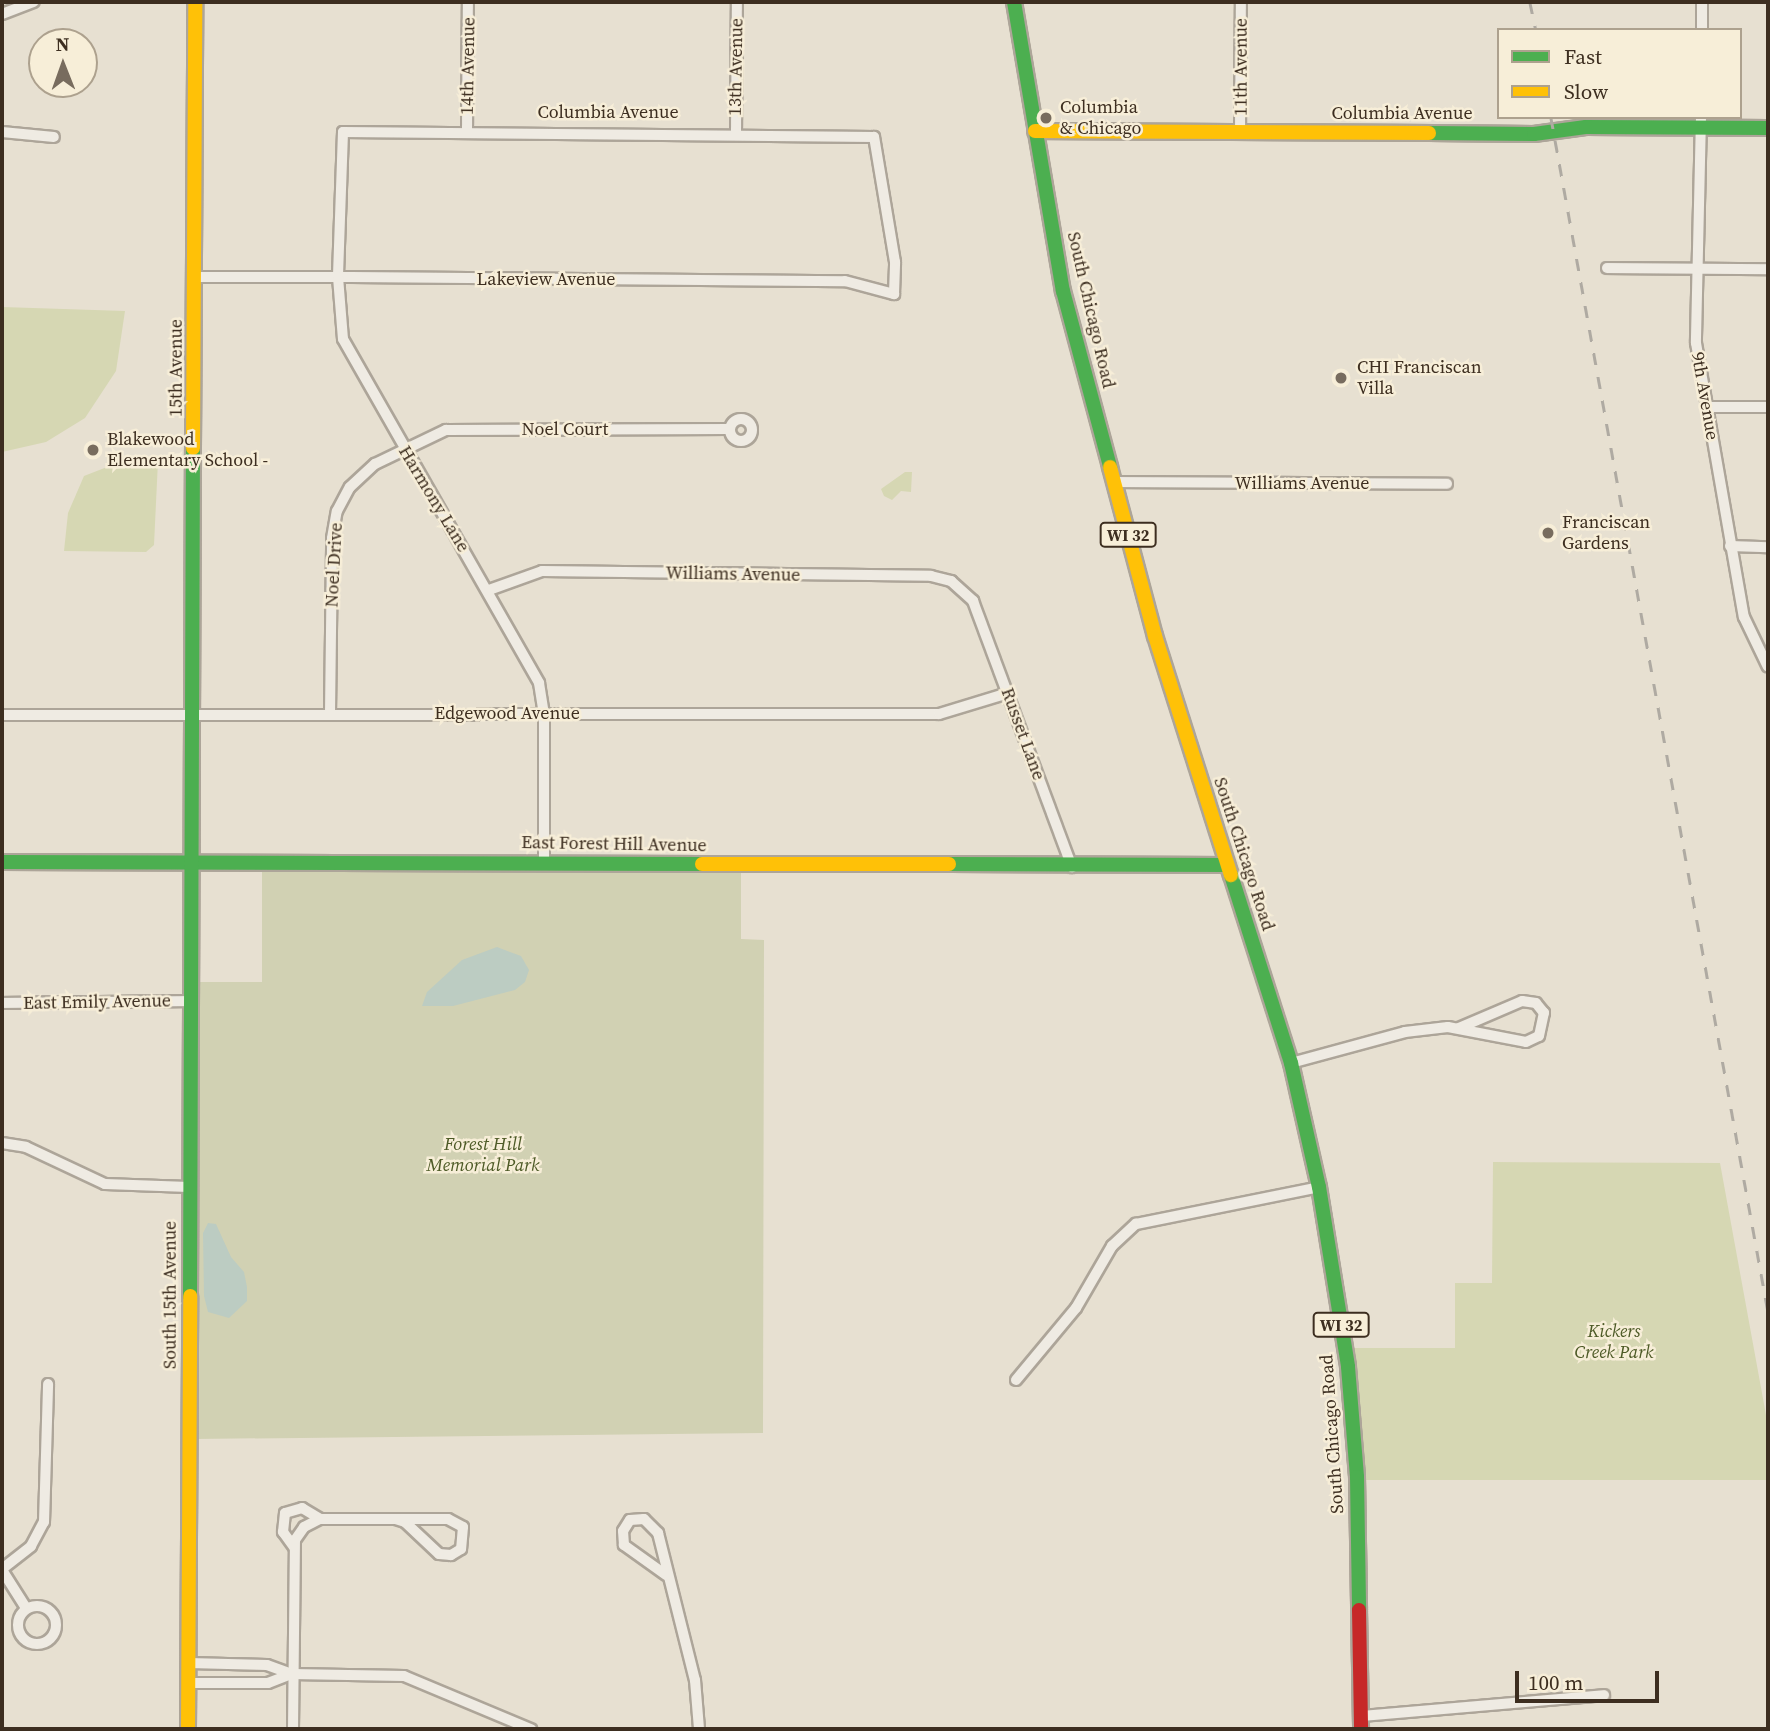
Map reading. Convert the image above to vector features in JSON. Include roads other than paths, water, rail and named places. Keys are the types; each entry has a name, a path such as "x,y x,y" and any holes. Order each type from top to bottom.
{"street":[{"path":"2,14 34,2"},
{"name":"15th Avenue","path":"193,860 195,2"},
{"name":"14th Avenue","path":"467,131 468,2"},
{"name":"13th Avenue","path":"736,132 737,2"},
{"name":"South Chicago Road","path":"1014,2 1063,291 1155,636 1291,1063 1319,1187 1348,1367 1357,1477 1361,1723"},
{"name":"11th Avenue","path":"1240,131 1241,2"},
{"path":"1702,2 1702,28"},
{"name":"Columbia Avenue","path":"1035,131 1534,134 1586,127 1701,122 1768,128"},
{"name":"9th Avenue","path":"1701,122 1696,343 1744,617 1768,667"},
{"path":"2,132 54,137"},
{"name":"Columbia Avenue","path":"343,132 736,132 874,136 895,262 894,294"},
{"name":"Harmony Lane","path":"343,132 338,277 343,339 489,590 539,683 544,713 544,862"},
{"path":"1607,268 1768,269"},
{"name":"Lakeview Avenue","path":"195,277 845,281 894,294"},
{"path":"1708,407 1768,407"},
{"name":"Noel Court","path":"404,448 435,434 463,429 730,429"},
{"name":"Noel Drive","path":"330,713 332,538 337,510 350,487 374,464 404,448"},
{"name":"Williams Avenue","path":"1114,482 1447,484"},
{"path":"1730,546 1768,547"},
{"name":"Williams Avenue","path":"489,590 542,571 931,576 951,581 973,601"},
{"name":"Russet Lane","path":"973,601 1072,867"},
{"name":"Edgewood Avenue","path":"2,715 939,715 1008,693"},
{"name":"East Forest Hill Avenue","path":"2,862 193,860 1072,867 1226,865"},
{"name":"South 15th Avenue","path":"188,1729 189,1187 193,860"},
{"name":"East Emily Avenue","path":"2,1003 192,1001"},
{"path":"1291,1063 1405,1032 1459,1028 1526,1042 1540,1033 1544,1013 1536,1003 1521,1001 1459,1028"},
{"path":"2,1143 26,1147 105,1184 189,1187"},
{"path":"1016,1380 1076,1308 1112,1246 1136,1224 1319,1187"},
{"path":"26,1608 2,1569 31,1546 44,1522 48,1384"},
{"path":"294,1547 283,1532 285,1513 302,1507 320,1519"},
{"path":"293,1729 294,1547 304,1527 320,1519 395,1519 454,1520 464,1531 461,1549 451,1555 439,1553 405,1522 395,1519"},
{"path":"667,1575 624,1545 623,1531 630,1520 644,1520 655,1528 695,1679 699,1729"},
{"path":"44,1606 54,1614 55,1632 47,1642 28,1642 19,1632 18,1619 26,1608 44,1606"},
{"path":"189,1663 267,1665 292,1674 404,1676 531,1729"},
{"path":"189,1683 268,1683 292,1674"},
{"path":"1361,1723 1604,1695"}],"railway":[{"path":"1530,2 1536,28"},
{"path":"1551,119 1768,1311"}],"place":[{"name":"Columbia & Chicago","path":"1046,118"},
{"name":"CHI Franciscan Villa","path":"1341,378"},
{"name":"Blakewood Elementary School -","path":"93,450"},
{"name":"Franciscan Gardens","path":"1548,533"}],"park label":[{"name":"Forest Hill Memorial Park","path":"483,1155"},
{"name":"Kickers Creek Park","path":"1614,1342"}]}
